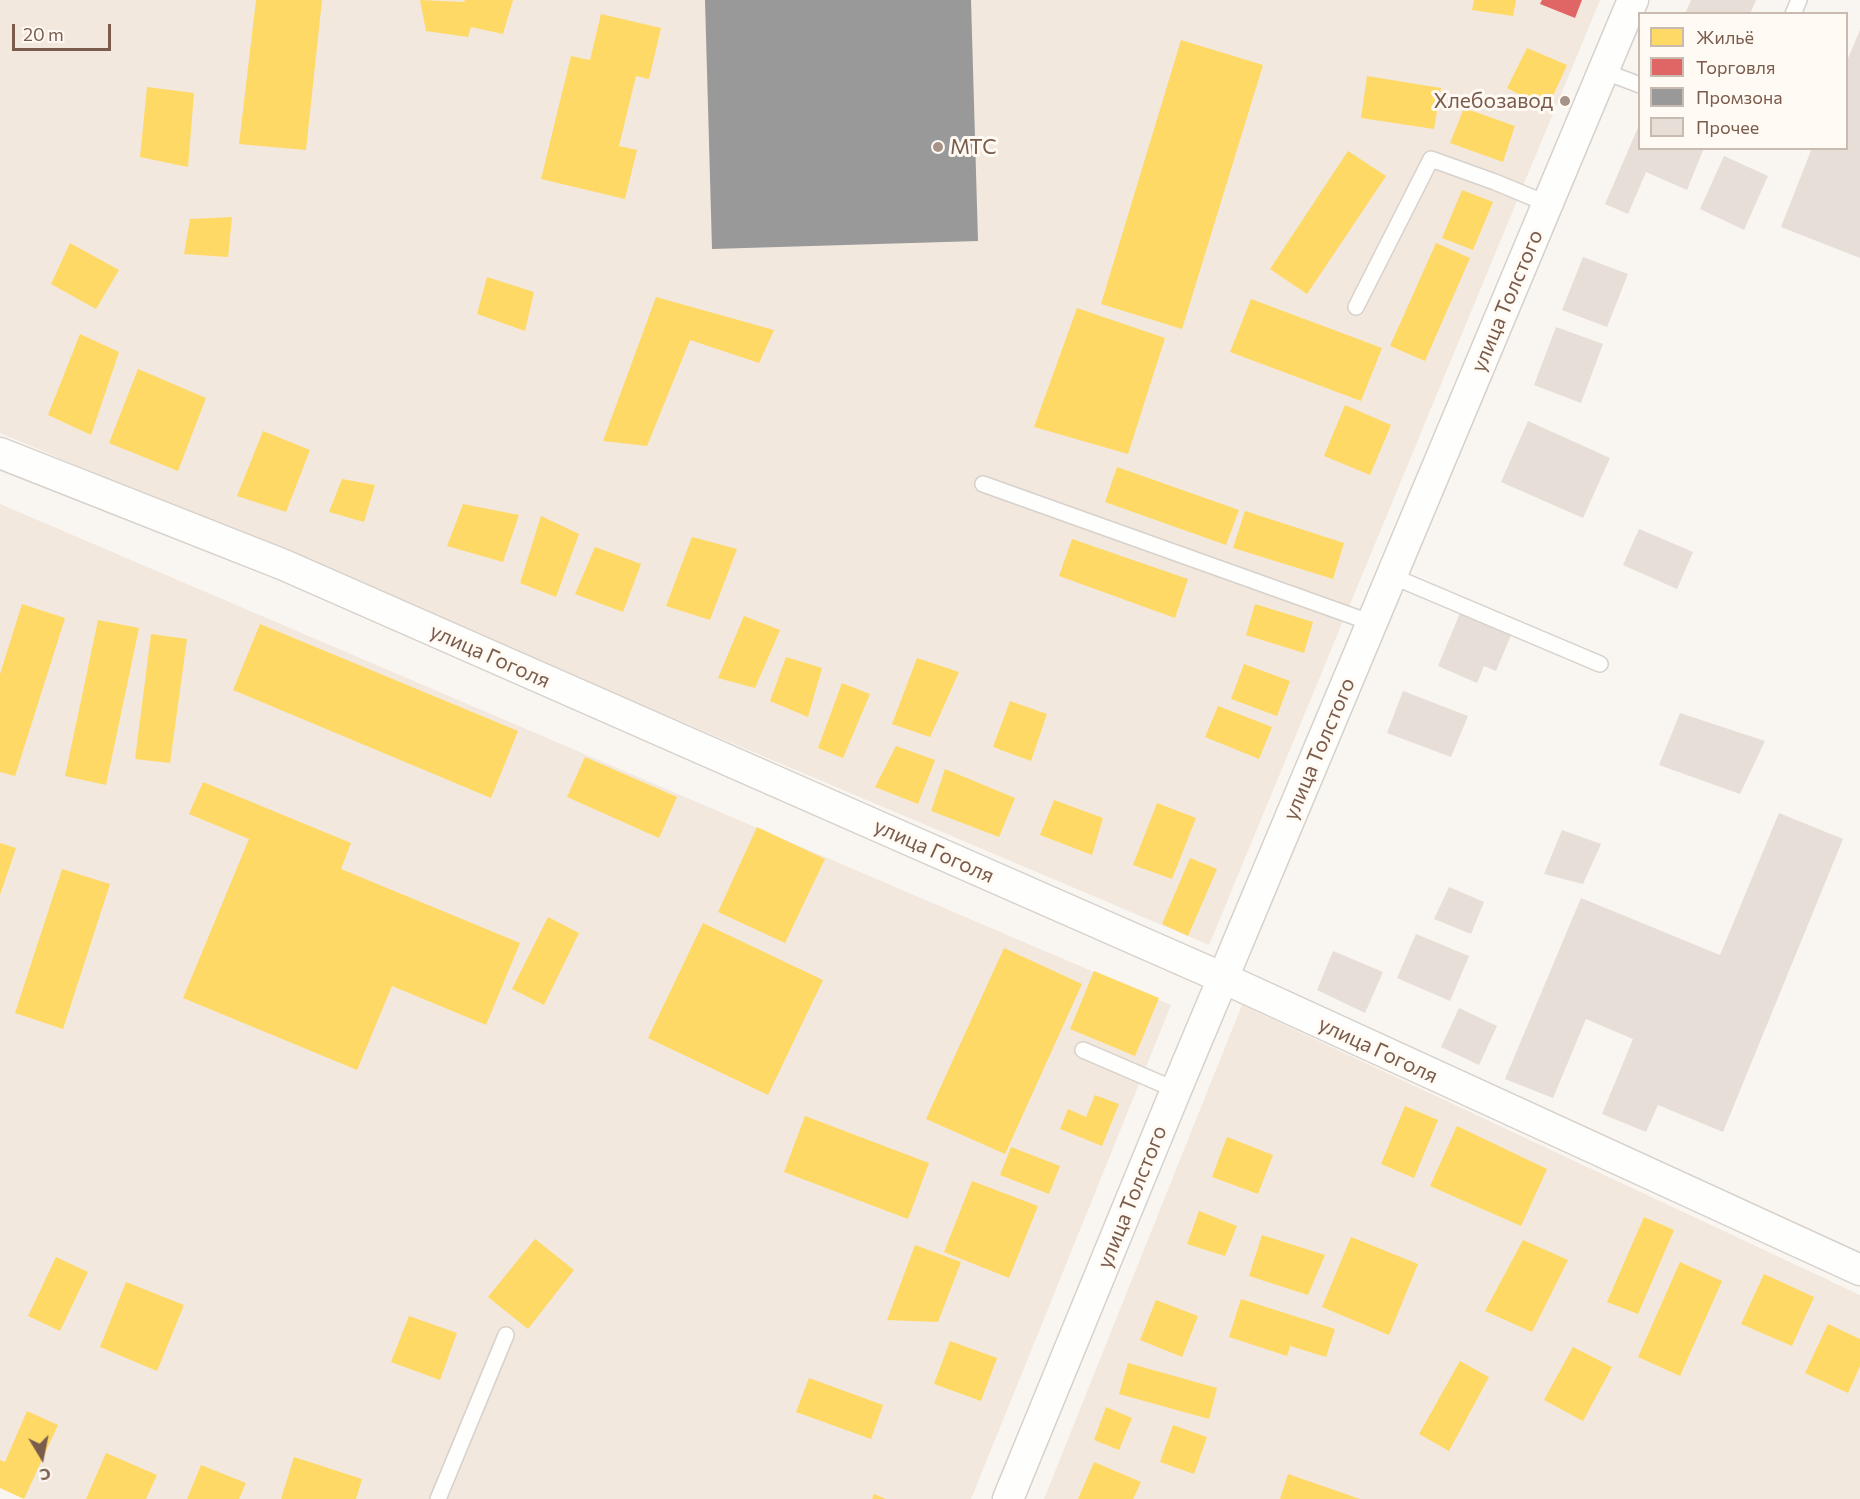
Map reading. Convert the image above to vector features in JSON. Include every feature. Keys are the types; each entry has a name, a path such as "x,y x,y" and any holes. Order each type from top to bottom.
{"street":[{"name":"улица Толстого","path":"1008,1499 1176,1090 1634,0"},
{"name":"улица Гоголя","path":"0,453 284,565 1223,978 1860,1270"}],"lane":[{"path":"1603,71 1638,85"},
{"path":"1356,307 1431,159 1548,204"},
{"path":"983,484 1372,623"},
{"path":"1392,576 1600,664"},
{"path":"1083,1050 1176,1090"},
{"path":"438,1499 506,1335"}],"shaded area":[{"path":"0,0 1600,0 1209,945 0,433"},
{"path":"0,504 1171,1005 971,1499 26,1499 0,1488"},
{"path":"1242,1005 1860,1295 1860,1499 1044,1499"}],"building: Жильё":[{"path":"256,0 322,0 306,150 239,144"},
{"path":"420,0 464,2 465,0 513,0 503,34 471,27 468,37 426,31"},
{"path":"1474,0 1516,0 1513,16 1472,10"},
{"path":"601,14 661,28 649,79 636,76 619,146 637,150 625,199 541,179 571,56 590,60"},
{"path":"1181,40 1263,65 1182,329 1101,304"},
{"path":"1527,48 1567,65 1547,109 1507,88"},
{"path":"1367,76 1441,88 1434,129 1361,118"},
{"path":"147,87 194,93 188,167 140,157"},
{"path":"1464,108 1515,126 1503,162 1450,143"},
{"path":"1348,151 1386,176 1307,294 1270,269"},
{"path":"1462,190 1493,202 1473,250 1442,238"},
{"path":"232,217 228,257 184,254 190,219"},
{"path":"70,243 119,270 96,309 51,284"},
{"path":"1436,243 1470,258 1425,361 1390,346"},
{"path":"487,277 534,292 525,331 477,314"},
{"path":"656,297 774,330 759,363 690,340 647,446 603,441"},
{"path":"1251,299 1382,348 1361,401 1230,352"},
{"path":"1077,308 1165,338 1128,454 1034,427"},
{"path":"80,334 119,352 91,435 48,415"},
{"path":"138,369 206,398 178,471 109,443"},
{"path":"1345,405 1391,425 1370,475 1324,456"},
{"path":"263,431 310,450 286,512 237,496"},
{"path":"1117,467 1239,510 1226,545 1105,502"},
{"path":"342,479 375,485 364,522 329,512"},
{"path":"463,504 519,515 503,562 447,546"},
{"path":"1245,511 1344,543 1333,579 1233,548"},
{"path":"541,516 579,534 556,597 520,583"},
{"path":"692,537 737,549 710,620 666,606"},
{"path":"1072,539 1188,579 1175,618 1059,576"},
{"path":"595,547 641,564 623,612 575,594"},
{"path":"22,604 65,618 15,776 0,772 0,674"},
{"path":"1255,604 1313,622 1304,653 1246,635"},
{"path":"744,616 780,630 755,688 718,678"},
{"path":"98,620 139,628 106,785 65,776"},
{"path":"260,624 518,731 491,798 233,690"},
{"path":"151,634 187,639 170,763 135,759"},
{"path":"786,657 822,668 808,717 770,701"},
{"path":"917,658 959,672 930,737 892,724"},
{"path":"1244,664 1290,681 1277,716 1231,699"},
{"path":"842,683 870,694 843,758 818,748"},
{"path":"1010,701 1047,714 1031,761 993,747"},
{"path":"1218,706 1272,727 1259,759 1205,737"},
{"path":"896,746 935,760 918,804 875,787"},
{"path":"585,757 677,797 659,838 567,797"},
{"path":"945,769 1015,798 999,837 931,811"},
{"path":"203,782 351,843 341,869 520,943 486,1025 392,986 357,1070 183,998 249,839 189,814"},
{"path":"1054,800 1103,818 1092,855 1040,835"},
{"path":"1157,803 1196,818 1172,879 1133,865"},
{"path":"757,827 825,859 785,943 718,912"},
{"path":"0,843 16,848 0,895"},
{"path":"1190,858 1217,869 1188,936 1162,924"},
{"path":"62,869 110,884 63,1029 15,1013"},
{"path":"548,917 579,933 544,1005 512,989"},
{"path":"703,923 823,980 768,1095 648,1038"},
{"path":"1004,948 1082,984 1005,1154 926,1119"},
{"path":"1094,971 1159,998 1135,1056 1070,1029"},
{"path":"1095,1095 1119,1104 1102,1146 1060,1129 1068,1109 1086,1117"},
{"path":"1405,1106 1438,1120 1414,1178 1381,1164"},
{"path":"805,1116 929,1163 908,1219 784,1172"},
{"path":"1457,1126 1547,1169 1521,1226 1430,1186"},
{"path":"1227,1137 1273,1155 1258,1194 1212,1177"},
{"path":"1011,1147 1060,1166 1049,1194 1000,1175"},
{"path":"972,1181 1038,1206 1009,1278 944,1252"},
{"path":"1199,1211 1237,1226 1225,1256 1187,1244"},
{"path":"1644,1217 1674,1230 1638,1314 1607,1302"},
{"path":"1262,1235 1325,1255 1308,1295 1249,1276"},
{"path":"1351,1237 1418,1264 1389,1335 1322,1307"},
{"path":"535,1239 574,1270 528,1329 488,1297"},
{"path":"1523,1240 1568,1260 1532,1332 1485,1311"},
{"path":"915,1245 961,1262 938,1322 887,1320"},
{"path":"56,1257 88,1272 60,1331 28,1316"},
{"path":"1680,1262 1722,1281 1680,1376 1638,1357"},
{"path":"1764,1274 1814,1297 1792,1346 1741,1324"},
{"path":"126,1282 184,1305 157,1371 100,1347"},
{"path":"1241,1299 1335,1329 1326,1357 1290,1346 1287,1356 1229,1337"},
{"path":"1156,1300 1198,1316 1182,1357 1140,1340"},
{"path":"409,1316 457,1333 440,1380 391,1362"},
{"path":"1828,1324 1860,1339 1860,1366 1848,1393 1805,1373"},
{"path":"950,1341 997,1358 981,1401 934,1384"},
{"path":"1573,1347 1612,1367 1583,1421 1544,1400"},
{"path":"1460,1361 1489,1377 1449,1451 1419,1434"},
{"path":"1128,1363 1217,1388 1209,1419 1119,1394"},
{"path":"809,1378 883,1405 871,1439 796,1412"},
{"path":"1106,1407 1132,1418 1119,1450 1094,1440"},
{"path":"27,1411 58,1425 24,1499 0,1488 0,1460 5,1462"},
{"path":"1173,1425 1207,1437 1194,1474 1160,1462"},
{"path":"106,1453 157,1475 146,1499 86,1499"},
{"path":"294,1457 362,1479 356,1499 281,1499"},
{"path":"1094,1462 1141,1482 1133,1499 1078,1499"},
{"path":"201,1465 246,1483 239,1499 187,1499"},
{"path":"1288,1474 1360,1499 1280,1499"},
{"path":"874,1494 886,1499 872,1499"}],"building: Торговля":[{"path":"1542,0 1582,0 1575,18 1540,4"}],"building: Промзона":[{"path":"705,0 971,0 978,241 712,249"}],"building: Прочее":[{"path":"1691,0 1756,0 1751,12 1686,12"},
{"path":"1860,30 1860,258 1781,227 1811,150 1848,150 1848,58"},
{"path":"1638,128 1638,150 1703,150 1687,190 1646,172 1628,214 1605,204"},
{"path":"1724,156 1768,176 1744,230 1700,209"},
{"path":"1583,257 1628,274 1607,327 1562,310"},
{"path":"1556,327 1603,344 1581,403 1534,385"},
{"path":"1528,421 1610,458 1583,518 1501,482"},
{"path":"1639,529 1693,552 1677,589 1623,565"},
{"path":"1460,613 1511,635 1496,671 1484,666 1477,683 1438,666"},
{"path":"1403,691 1468,716 1451,757 1387,733"},
{"path":"1680,713 1765,741 1740,794 1659,765"},
{"path":"1779,813 1843,839 1723,1132 1658,1105 1646,1132 1602,1114 1633,1039 1586,1019 1553,1098 1505,1079 1581,898 1720,955"},
{"path":"1562,830 1601,844 1583,884 1544,874"},
{"path":"1449,887 1484,902 1471,934 1434,919"},
{"path":"1416,934 1469,956 1450,1001 1397,978"},
{"path":"1333,951 1383,972 1365,1013 1317,990"},
{"path":"1459,1008 1497,1026 1479,1065 1441,1047"}],"place":[{"name":"Хлебозавод","path":"1565,101"},
{"name":"МТС","path":"938,147"}]}
